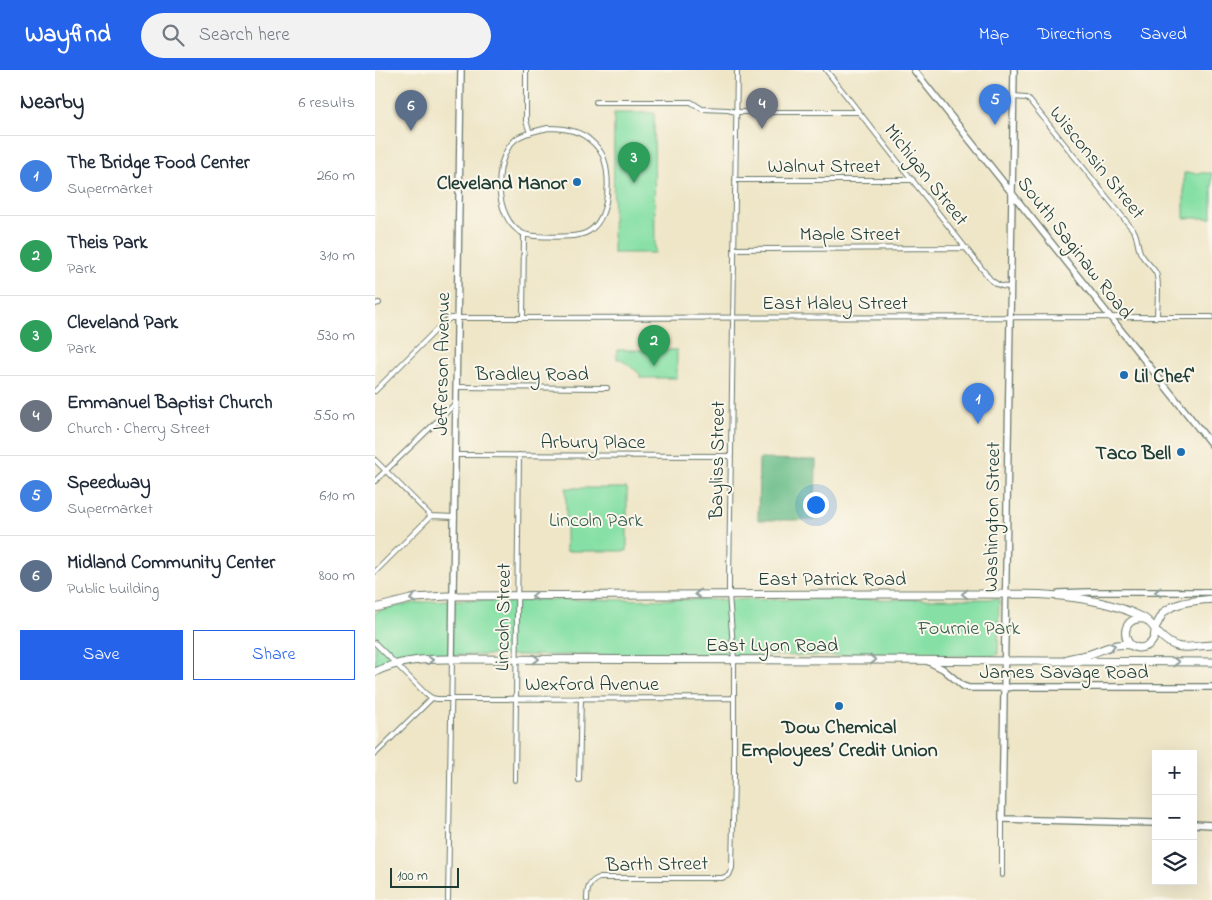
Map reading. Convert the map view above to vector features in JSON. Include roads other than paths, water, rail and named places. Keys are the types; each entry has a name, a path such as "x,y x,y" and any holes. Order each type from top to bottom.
{"highway":[{"path":"1200,600 1209,592"},
{"name":"East Patrick Road","path":"375,608 415,598 453,596 1031,594"},
{"path":"1031,594 1098,601 1132,612 1149,621 1166,641 1175,646 1212,645"},
{"path":"1057,662 1090,654 1115,645 1124,644 1143,648 1151,643 1155,635 1155,629 1163,614 1169,609 1179,604 1212,599"},
{"path":"1134,647 1126,638 1127,626 1131,621 1137,619 1143,618 1149,621"},
{"name":"East Lyon Road","path":"375,672 385,667 412,660 452,659 1212,662"}],"street":[{"name":"Jefferson Avenue","path":"452,659 461,70"},
{"path":"526,70 526,121 530,133"},
{"name":"Bayliss Street","path":"733,850 734,660 729,594 737,70"},
{"name":"Michigan Street","path":"826,70 990,279 1002,287 1010,286"},
{"name":"South Saginaw Road","path":"914,70 1212,445"},
{"name":"Washington Street","path":"1002,875 1013,70"},
{"name":"Wisconsin Street","path":"1013,97 1026,98 1030,101 1137,235 1141,254 1157,276 1157,317"},
{"path":"596,102 691,102 702,109 736,112 859,112"},
{"path":"557,128 583,134 591,140 602,154 605,164 607,193 605,208 597,223 589,231 573,236 532,236 523,234 514,228 503,210 500,166 504,155 509,147 524,134 557,128"},
{"name":"Walnut Street","path":"735,180 913,180"},
{"path":"523,234 523,318"},
{"name":"Maple Street","path":"734,248 967,248"},
{"name":"East Haley Street","path":"458,318 1212,317"},
{"path":"375,390 444,322 458,318"},
{"name":"Bradley Road","path":"457,387 607,388"},
{"path":"375,481 456,403"},
{"name":"Arbury Place","path":"456,455 731,456"},
{"name":"Lincoln Street","path":"515,780 519,455"},
{"path":"375,460 431,516 455,517"},
{"path":"375,572 431,516"},
{"name":"East Patrick Road","path":"1031,594 1209,592"},
{"path":"375,643 432,698 375,754"},
{"path":"448,900 452,659"},
{"name":"James Savage Road","path":"925,660 943,669 963,686 969,688 1212,687"},
{"name":"Wexford Avenue","path":"432,698 734,698"},
{"path":"579,780 581,698"},
{"path":"1002,819 1152,823"},
{"path":"1197,824 1212,825"},
{"name":"Barth Street","path":"587,900 588,889 591,883 599,878 722,878 731,872 733,850"}],"place":[{"name":"Speedway","path":"995,125"},
{"name":"Emmanuel Baptist Church","path":"762,129"},
{"name":"Midland Community Center","path":"411,131"},
{"name":"Cleveland Manor","path":"577,182"},
{"name":"Cleveland Park","path":"634,183"},
{"name":"Theis Park","path":"654,366"},
{"name":"Lil Chef'","path":"1124,375"},
{"name":"The Bridge Food Center","path":"978,424"},
{"name":"Taco Bell","path":"1181,452"},
{"name":"Dow Chemical Employees’ Credit Union","path":"839,706"}],"park label":[{"name":"Lincoln Park","path":"596,519"},
{"name":"Fournie Park","path":"969,627"}]}
